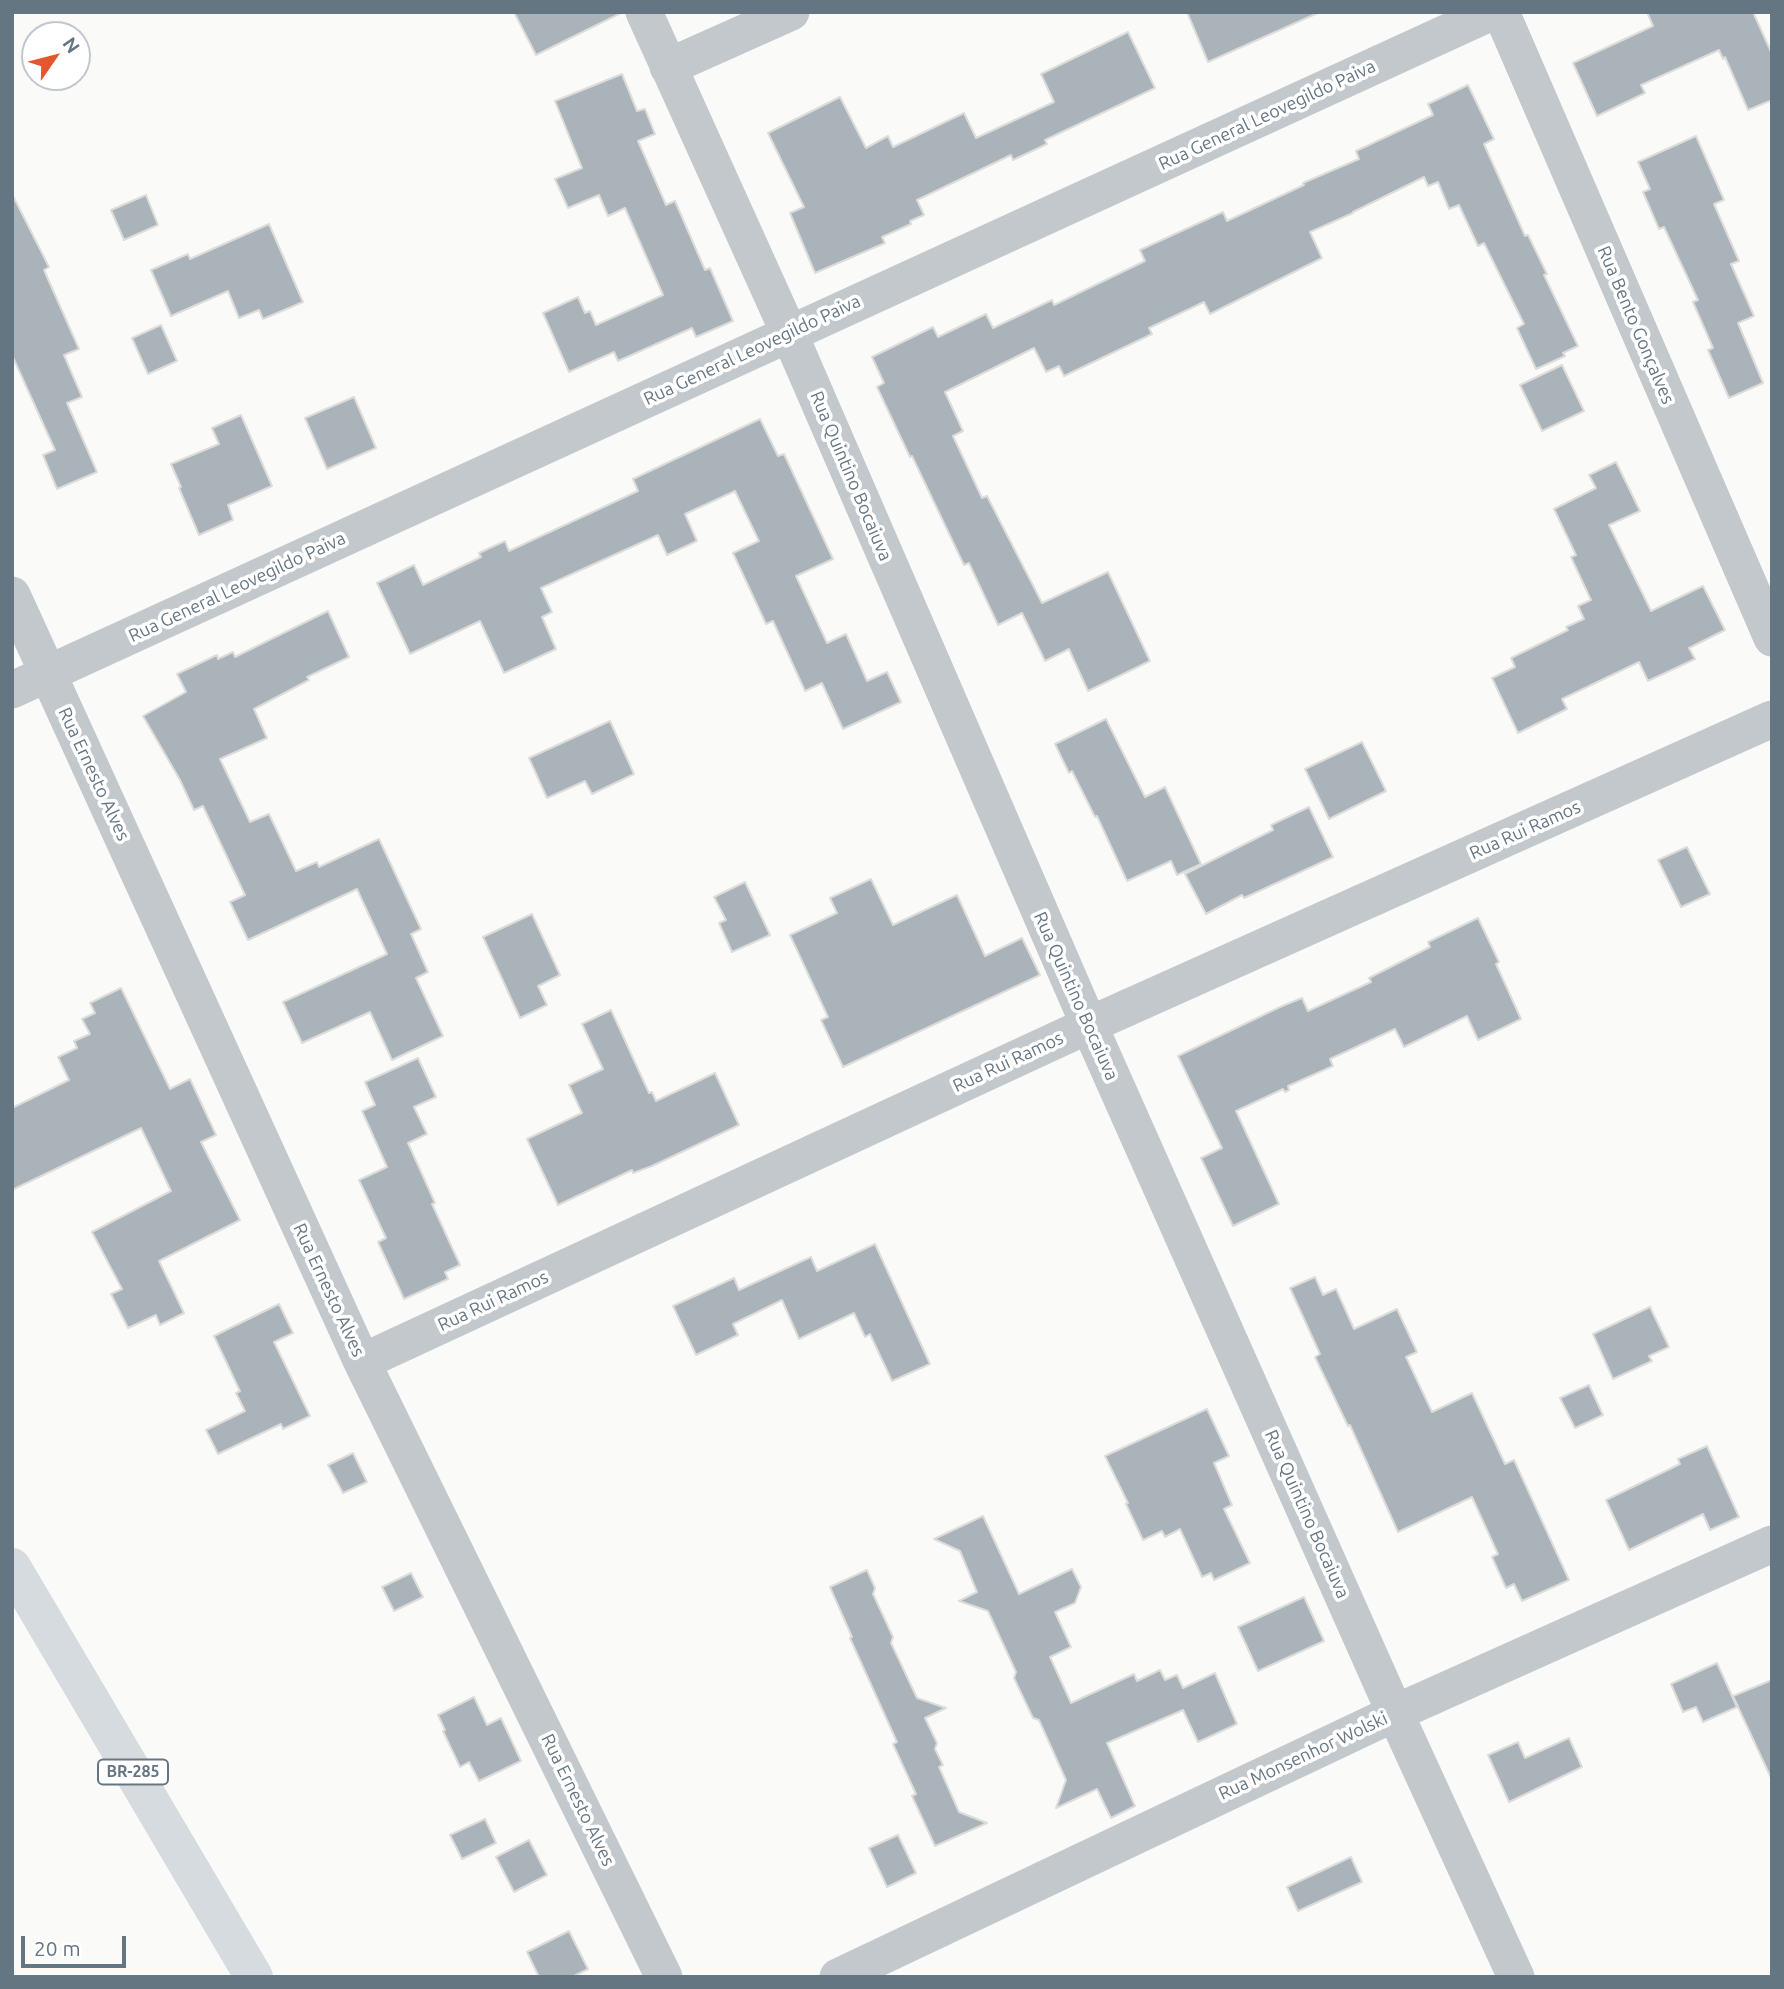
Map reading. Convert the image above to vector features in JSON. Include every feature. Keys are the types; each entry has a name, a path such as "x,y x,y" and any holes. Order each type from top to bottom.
{"highway":[{"name":"BR-285","path":"12,1567 254,1977"}],"street":[{"name":"Rua Quintino Bocaiuva","path":"644,12 789,333 1088,1025 1395,1713 1516,1977"},
{"path":"668,67 791,12"},
{"name":"Rua General Leovegildo Paiva","path":"12,690 1492,12"},
{"name":"Rua Bento Gonçalves","path":"1501,12 1772,638"},
{"name":"Rua Ernesto Alves","path":"12,595 362,1362 664,1977"},
{"name":"Rua Rui Ramos","path":"362,1362 1088,1025 1772,719"},
{"name":"Rua Monsenhor Wolski","path":"838,1977 1395,1713 1772,1544"}],"building":[{"path":"514,12 623,12 536,55"},
{"path":"1187,12 1320,12 1208,62"},
{"path":"1647,12 1753,12 1772,54 1772,100 1748,110 1725,57 1723,59 1719,50 1641,85 1645,93 1597,116 1573,63 1653,26"},
{"path":"1128,32 1155,88 1045,140 1047,144 1013,160 1011,155 917,200 924,215 882,237 885,243 815,273 790,213 804,207 768,133 840,97 866,148 888,136 893,147 964,113 976,138 1054,102 1041,74"},
{"path":"622,74 637,111 645,109 655,134 638,141 666,205 675,201 705,270 710,268 733,321 696,337 692,328 618,361 614,352 569,372 543,313 578,297 585,313 590,311 596,325 663,295 625,208 608,216 599,195 568,208 555,179 582,168 555,101"},
{"path":"1468,85 1494,139 1484,144 1525,236 1528,235 1547,274 1544,275 1578,346 1563,353 1565,356 1536,369 1517,328 1524,324 1484,243 1478,246 1459,205 1449,209 1438,182 1428,186 1424,177 1310,232 1322,258 1210,314 1204,302 1149,328 1152,334 1064,376 1059,366 1046,372 1034,348 945,392 963,431 953,436 982,498 987,496 1042,603 1108,572 1150,661 1088,691 1069,649 1045,661 1022,613 998,625 969,563 964,565 877,387 884,383 872,357 933,327 938,337 986,314 993,328 1052,300 1054,305 1145,261 1140,250 1223,212 1227,221 1359,159 1356,151 1433,115 1428,104"},
{"path":"1696,136 1724,200 1714,204 1739,261 1731,264 1754,316 1738,323 1763,383 1729,398 1708,350 1713,348 1693,302 1698,300 1664,227 1659,229 1643,192 1650,189 1638,162"},
{"path":"12,194 49,267 44,270 79,349 64,355 82,397 67,403 97,472 57,489 43,455 55,450 12,355"},
{"path":"146,195 158,225 124,240 111,210"},
{"path":"269,224 303,302 263,319 259,310 239,318 228,291 171,316 151,270 188,254 190,259"},
{"path":"161,325 177,361 148,374 132,338"},
{"path":"1562,365 1584,411 1542,431 1520,385"},
{"path":"354,397 376,448 327,469 305,418"},
{"path":"241,415 272,486 228,505 233,520 199,535 171,464 219,444 212,428"},
{"path":"760,419 778,456 784,454 833,559 796,576 827,643 846,634 867,681 887,672 901,702 843,729 822,683 805,691 773,621 766,624 733,553 759,541 735,491 685,514 697,541 667,555 658,535 541,588 552,612 542,617 556,649 504,673 480,621 410,654 377,583 414,565 423,585 481,557 479,553 505,541 509,551 638,491 633,479"},
{"path":"1616,462 1640,511 1609,525 1651,611 1703,586 1725,630 1689,648 1695,659 1648,681 1639,662 1562,699 1567,709 1518,733 1492,678 1515,667 1511,658 1568,630 1566,627 1584,619 1578,606 1591,600 1571,557 1576,555 1554,509 1596,488 1589,475"},
{"path":"328,611 349,657 307,677 309,680 254,709 267,738 220,759 250,822 269,814 296,871 317,862 319,867 379,839 421,929 411,934 428,972 416,978 443,1036 392,1060 370,1012 302,1043 283,1002 387,954 357,889 248,940 230,902 245,895 203,806 194,810 143,716 186,692 177,674 217,655 218,659 233,652 235,657"},
{"path":"1106,719 1145,797 1165,787 1201,864 1177,875 1171,861 1127,881 1097,816 1095,817 1072,771 1069,773 1055,744"},
{"path":"610,721 634,774 592,794 585,781 547,798 529,758"},
{"path":"1362,742 1386,791 1329,819 1305,769"},
{"path":"1309,807 1333,857 1244,898 1242,895 1206,914 1185,874 1273,830 1271,825"},
{"path":"1687,847 1710,894 1681,907 1658,860"},
{"path":"871,879 893,925 957,895 985,956 1022,938 1040,975 843,1067 821,1020 828,1017 790,935 837,913 830,898"},
{"path":"745,882 770,935 732,952 719,923 726,920 714,897"},
{"path":"532,914 560,975 538,986 547,1005 520,1018 483,937"},
{"path":"1478,918 1521,1019 1478,1040 1467,1016 1404,1047 1395,1029 1330,1059 1333,1066 1288,1086 1289,1090 1285,1092 1283,1089 1236,1111 1279,1204 1233,1226 1201,1158 1222,1148 1178,1056 1302,998 1308,1011 1371,982 1369,978 1430,947 1428,942"},
{"path":"121,988 170,1089 190,1079 216,1135 201,1142 240,1220 159,1261 184,1313 160,1325 156,1315 128,1328 111,1294 122,1289 92,1232 171,1191 141,1128 12,1190 12,1108 69,1080 58,1057 77,1048 74,1041 90,1034 82,1019 95,1013 90,1003"},
{"path":"611,1010 649,1093 652,1092 656,1101 715,1073 739,1125 652,1166 633,1173 632,1170 558,1205 527,1139 582,1113 569,1085 603,1069 582,1024"},
{"path":"418,1058 436,1097 414,1107 427,1134 408,1143 460,1265 445,1272 448,1279 404,1299 378,1242 386,1238 359,1180 387,1167 362,1111 375,1105 365,1082"},
{"path":"875,1244 930,1364 892,1381 870,1334 865,1337 854,1313 799,1339 782,1300 733,1324 738,1335 696,1355 673,1306 734,1278 739,1290 811,1257 817,1271"},
{"path":"1315,1277 1323,1295 1336,1289 1354,1329 1397,1309 1417,1352 1406,1357 1432,1412 1472,1393 1505,1464 1514,1460 1569,1580 1522,1601 1514,1584 1506,1588 1492,1557 1498,1554 1472,1497 1398,1532 1350,1425 1348,1426 1315,1357 1320,1354 1290,1288"},
{"path":"279,1304 293,1333 274,1342 310,1416 283,1429 281,1424 218,1454 206,1430 245,1411 236,1393 240,1391 214,1336"},
{"path":"1650,1307 1669,1347 1649,1356 1652,1361 1613,1379 1593,1334"},
{"path":"1589,1385 1603,1415 1575,1428 1560,1398"},
{"path":"1207,1409 1229,1456 1214,1463 1232,1505 1224,1509 1250,1563 1214,1580 1211,1573 1202,1577 1180,1529 1165,1537 1162,1531 1143,1540 1105,1456"},
{"path":"1707,1446 1739,1517 1710,1530 1703,1514 1629,1550 1606,1500 1680,1464 1678,1459"},
{"path":"353,1453 367,1482 343,1493 328,1465"},
{"path":"983,1516 1019,1594 1072,1569 1081,1587 1075,1603 1055,1612 1071,1647 1050,1657 1071,1703 1134,1674 1137,1681 1160,1670 1165,1680 1177,1675 1183,1688 1215,1673 1237,1724 1198,1742 1183,1710 1107,1743 1135,1806 1111,1818 1097,1789 1056,1808 1066,1780 1039,1720 1033,1718 1014,1678 1016,1672 988,1611 959,1601 977,1592 960,1551 934,1539"},
{"path":"867,1570 875,1588 873,1594 893,1637 891,1643 917,1698 946,1708 925,1718 937,1743 935,1749 943,1765 939,1767 959,1812 987,1823 935,1846 912,1796 916,1794 893,1744 897,1742 830,1587"},
{"path":"411,1573 423,1597 394,1611 382,1587"},
{"path":"1304,1597 1324,1641 1258,1671 1238,1627"},
{"path":"1717,1663 1737,1707 1703,1722 1696,1707 1683,1712 1671,1684"},
{"path":"1772,1680 1772,1780 1733,1696"},
{"path":"474,1697 487,1725 501,1718 521,1761 479,1781 469,1762 460,1767 438,1715"},
{"path":"1569,1738 1582,1767 1509,1802 1488,1755 1518,1742 1525,1758"},
{"path":"485,1819 496,1843 462,1859 450,1835"},
{"path":"898,1835 916,1873 887,1887 869,1848"},
{"path":"529,1840 547,1875 514,1892 496,1857"},
{"path":"1351,1857 1362,1882 1298,1911 1287,1887"},
{"path":"569,1931 588,1969 572,1977 539,1977 527,1952"}]}
